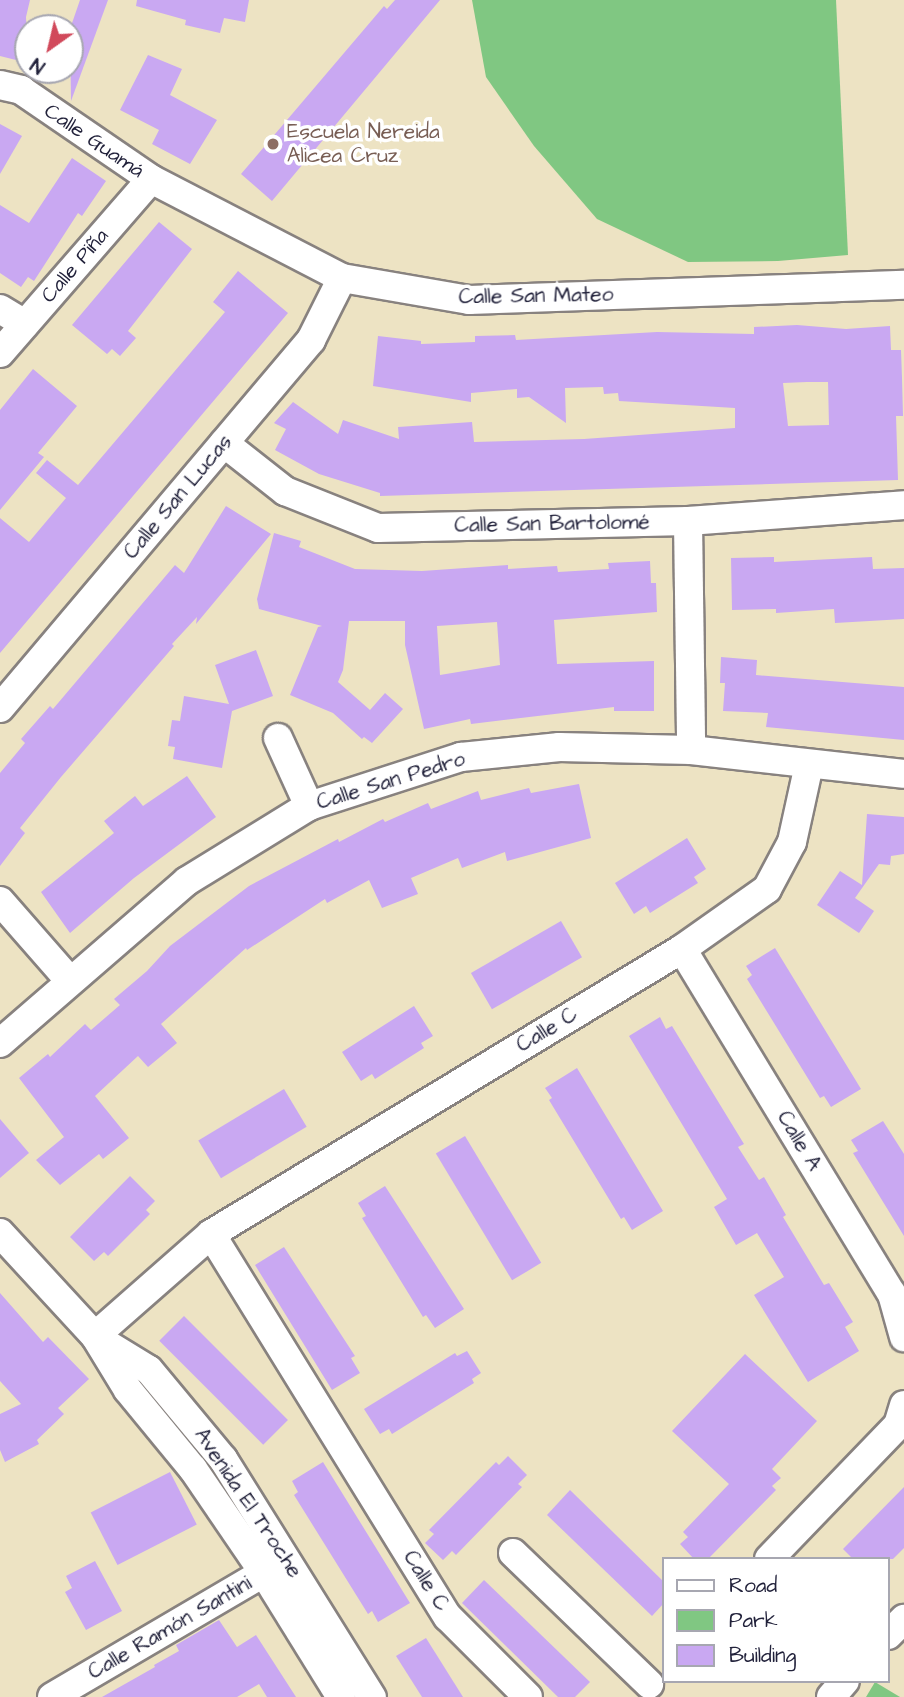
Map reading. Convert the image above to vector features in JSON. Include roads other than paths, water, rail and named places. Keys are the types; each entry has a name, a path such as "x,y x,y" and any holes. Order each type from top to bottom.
{"street":[{"name":"Calle Guamá","path":"0,85 21,90 150,180"},
{"name":"Calle San Mateo","path":"150,180 342,278 469,300 904,285"},
{"name":"Calle Piña","path":"0,353 150,180"},
{"name":"Calle San Lucas","path":"0,708 311,340 342,278"},
{"path":"0,309 25,324"},
{"name":"Calle San Bartolomé","path":"225,443 285,491 378,528 688,521 904,505"},
{"path":"688,521 691,750"},
{"path":"278,737 309,806"},
{"name":"Calle San Pedro","path":"0,1044 187,881 309,806 461,757 559,747 691,750 904,774"},
{"name":"Calle C","path":"95,1336 211,1234 682,949 766,889 792,842 809,765"},
{"path":"0,901 70,981"},
{"name":"Calle A","path":"682,949 892,1294 904,1337"},
{"name":"Avenida El Troche","path":"0,1233 95,1336 149,1370 223,1459 341,1697"},
{"name":"Calle C","path":"211,1234 448,1616 528,1697"},
{"path":"771,1557 898,1425 904,1405"},
{"path":"513,1553 650,1683"},
{"name":"Avenida El Troche","path":"276,1566 372,1697"},
{"name":"Calle Ramón Santini","path":"52,1697 276,1566"},
{"path":"890,1633 904,1619"},
{"path":"831,1697 843,1683"}],"place":[{"name":"Escuela Nereida Alicea Cruz","path":"273,144"}]}
